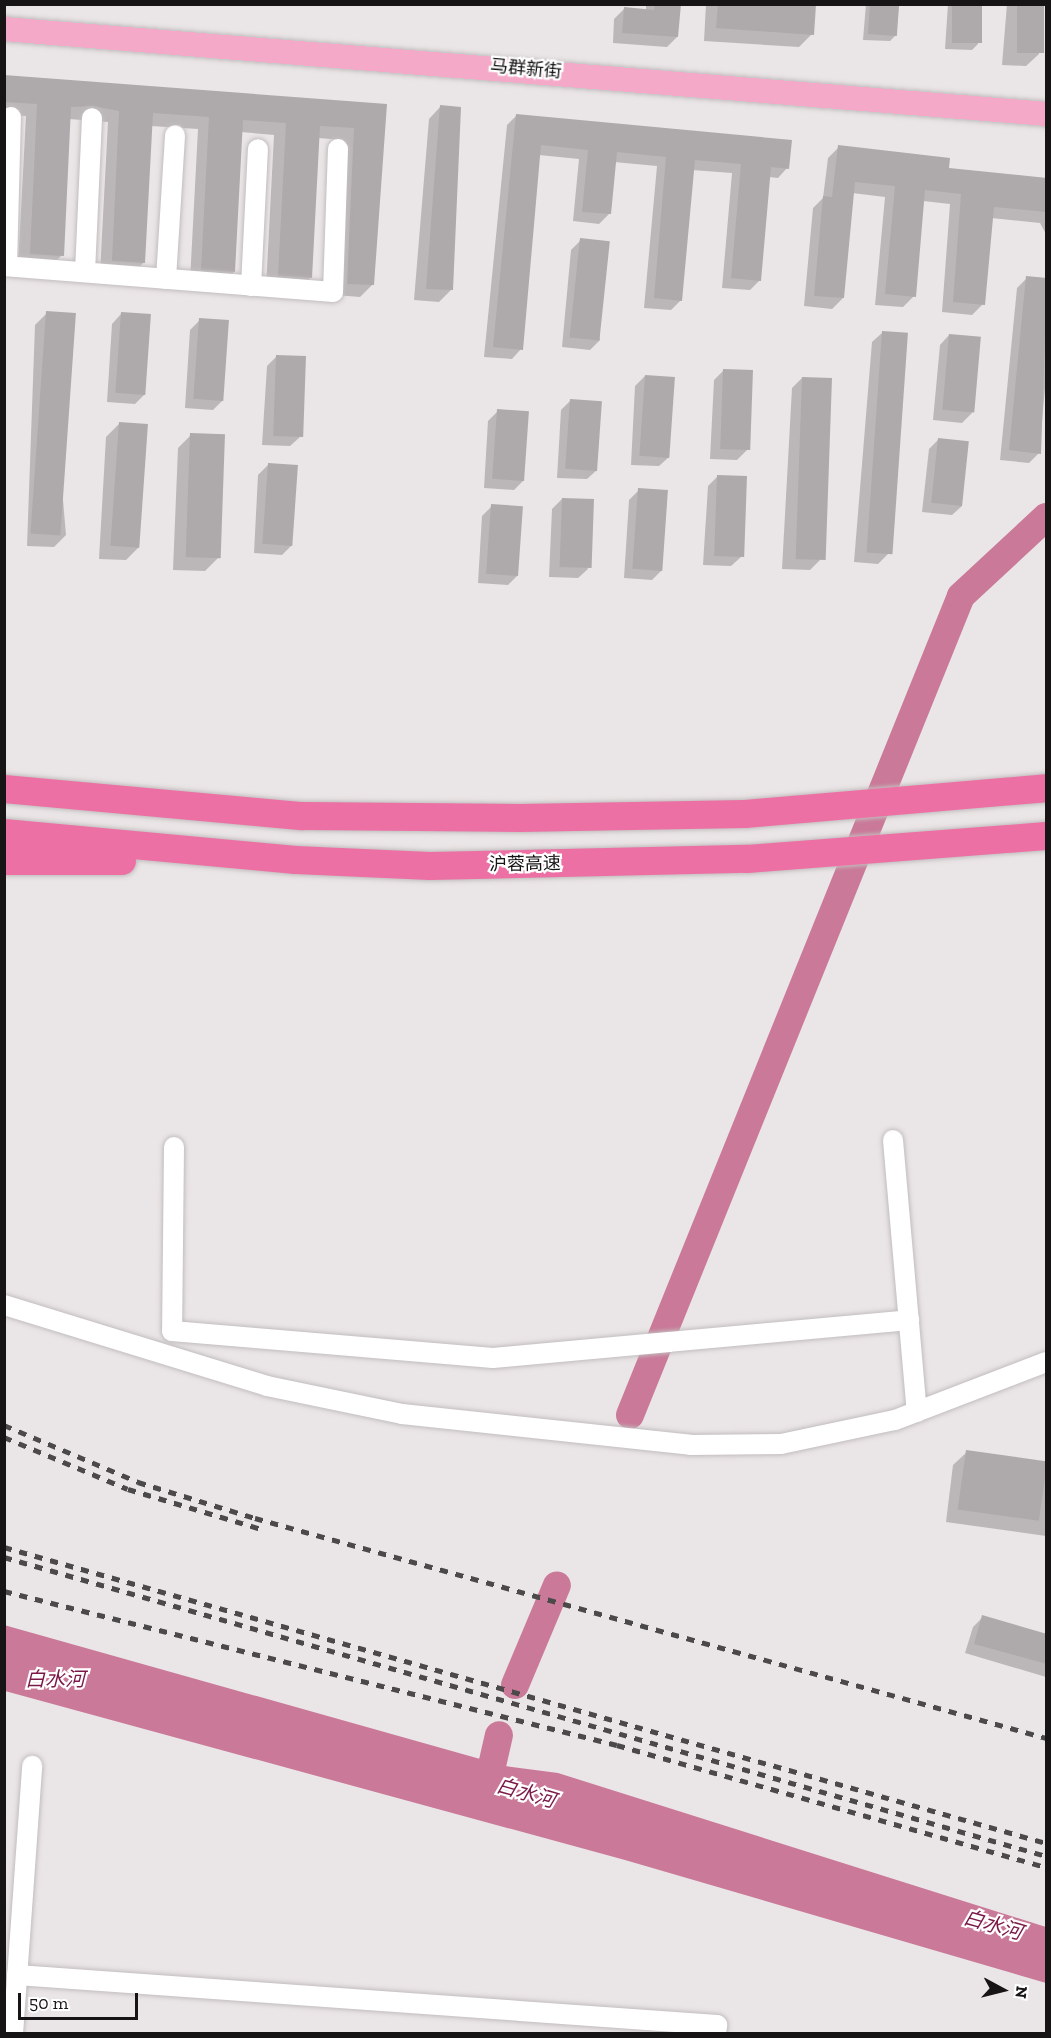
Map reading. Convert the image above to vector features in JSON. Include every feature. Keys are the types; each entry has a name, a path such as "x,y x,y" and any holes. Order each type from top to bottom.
{"highway":[{"path":"4,789 303,816 532,818 858,807 1047,788"},
{"name":"沪蓉高速","path":"4,833 296,860 430,866 834,854 893,851 1047,836"},
{"path":"4,861 296,860"}],"main road":[{"name":"马群新街","path":"4,29 1047,114"}],"street":[{"path":"11,117 6,266 333,292 338,148"},
{"path":"85,272 92,118"},
{"path":"166,279 176,135"},
{"path":"251,285 258,149"},
{"path":"893,1140 916,1412"},
{"path":"174,1147 172,1331 494,1358 632,1348 909,1320"},
{"path":"4,1305 267,1386 402,1414 690,1445 781,1444 916,1412 1047,1362"},
{"path":"13,2034 32,1766"},
{"path":"17,1975 717,2029"}],"water":[{"name":"白水河","path":"4,1625 505,1766 558,1773 1046,1927 1046,1983 625,1860 5,1691"}],"building":[{"path":"655,4 681,4 678,37 622,33 624,7 654,10"},
{"path":"718,4 816,4 814,35 716,28"},
{"path":"870,4 899,6 897,36 868,34"},
{"path":"952,4 982,4 982,43 952,43"},
{"path":"1017,4 1044,4 1044,53 1017,53"},
{"path":"4,75 387,104 374,285 347,284 354,128 320,126 312,278 278,276 286,123 243,120 235,272 201,270 209,117 153,113 145,263 112,261 119,111 93,106 71,107 64,256 30,254 37,104 4,102"},
{"path":"440,105 461,107 453,290 426,289"},
{"path":"516,114 792,140 789,169 771,167 761,281 731,278 741,164 695,160 682,301 654,298 666,157 617,152 611,214 582,212 588,150 541,145 523,350 493,347"},
{"path":"838,145 950,158 949,168 1047,178 1047,212 994,207 985,305 953,302 961,194 925,190 916,297 885,294 895,186 855,182 844,298 814,296 823,196 832,197"},
{"path":"580,238 610,241 599,341 570,337"},
{"path":"1026,276 1047,278 1041,454 1009,450"},
{"path":"46,311 76,313 60,536 30,533"},
{"path":"121,312 151,314 145,395 115,393"},
{"path":"199,318 229,320 223,401 193,399"},
{"path":"882,331 908,333 892,554 867,552"},
{"path":"949,334 981,337 974,412 942,410"},
{"path":"276,355 306,356 303,437 273,436"},
{"path":"723,369 753,370 750,450 720,449"},
{"path":"645,375 675,377 669,458 639,456"},
{"path":"802,377 832,378 826,560 796,559"},
{"path":"570,399 602,401 597,471 565,469"},
{"path":"497,409 529,411 524,481 492,479"},
{"path":"119,422 148,424 139,548 110,546"},
{"path":"190,433 225,434 221,558 186,557"},
{"path":"938,438 969,441 962,506 931,503"},
{"path":"268,463 298,465 292,546 262,544"},
{"path":"717,475 747,476 744,557 714,556"},
{"path":"638,488 668,490 662,571 632,569"},
{"path":"562,498 594,499 592,568 560,567"},
{"path":"491,504 523,506 518,576 486,574"},
{"path":"966,1450 1046,1461 1039,1521 958,1509"},
{"path":"982,1615 1047,1634 1047,1664 974,1644"}],"waterway":[{"path":"630,1415 961,596 1046,517"},
{"path":"515,1685 557,1585"},
{"path":"488,1783 499,1735"}],"railway":[{"path":"4,1425 138,1482 255,1518 1046,1738"},
{"path":"4,1437 128,1489 261,1529"},
{"path":"4,1547 1046,1843"},
{"path":"4,1557 1046,1856"},
{"path":"4,1591 617,1745 1046,1867"}]}
